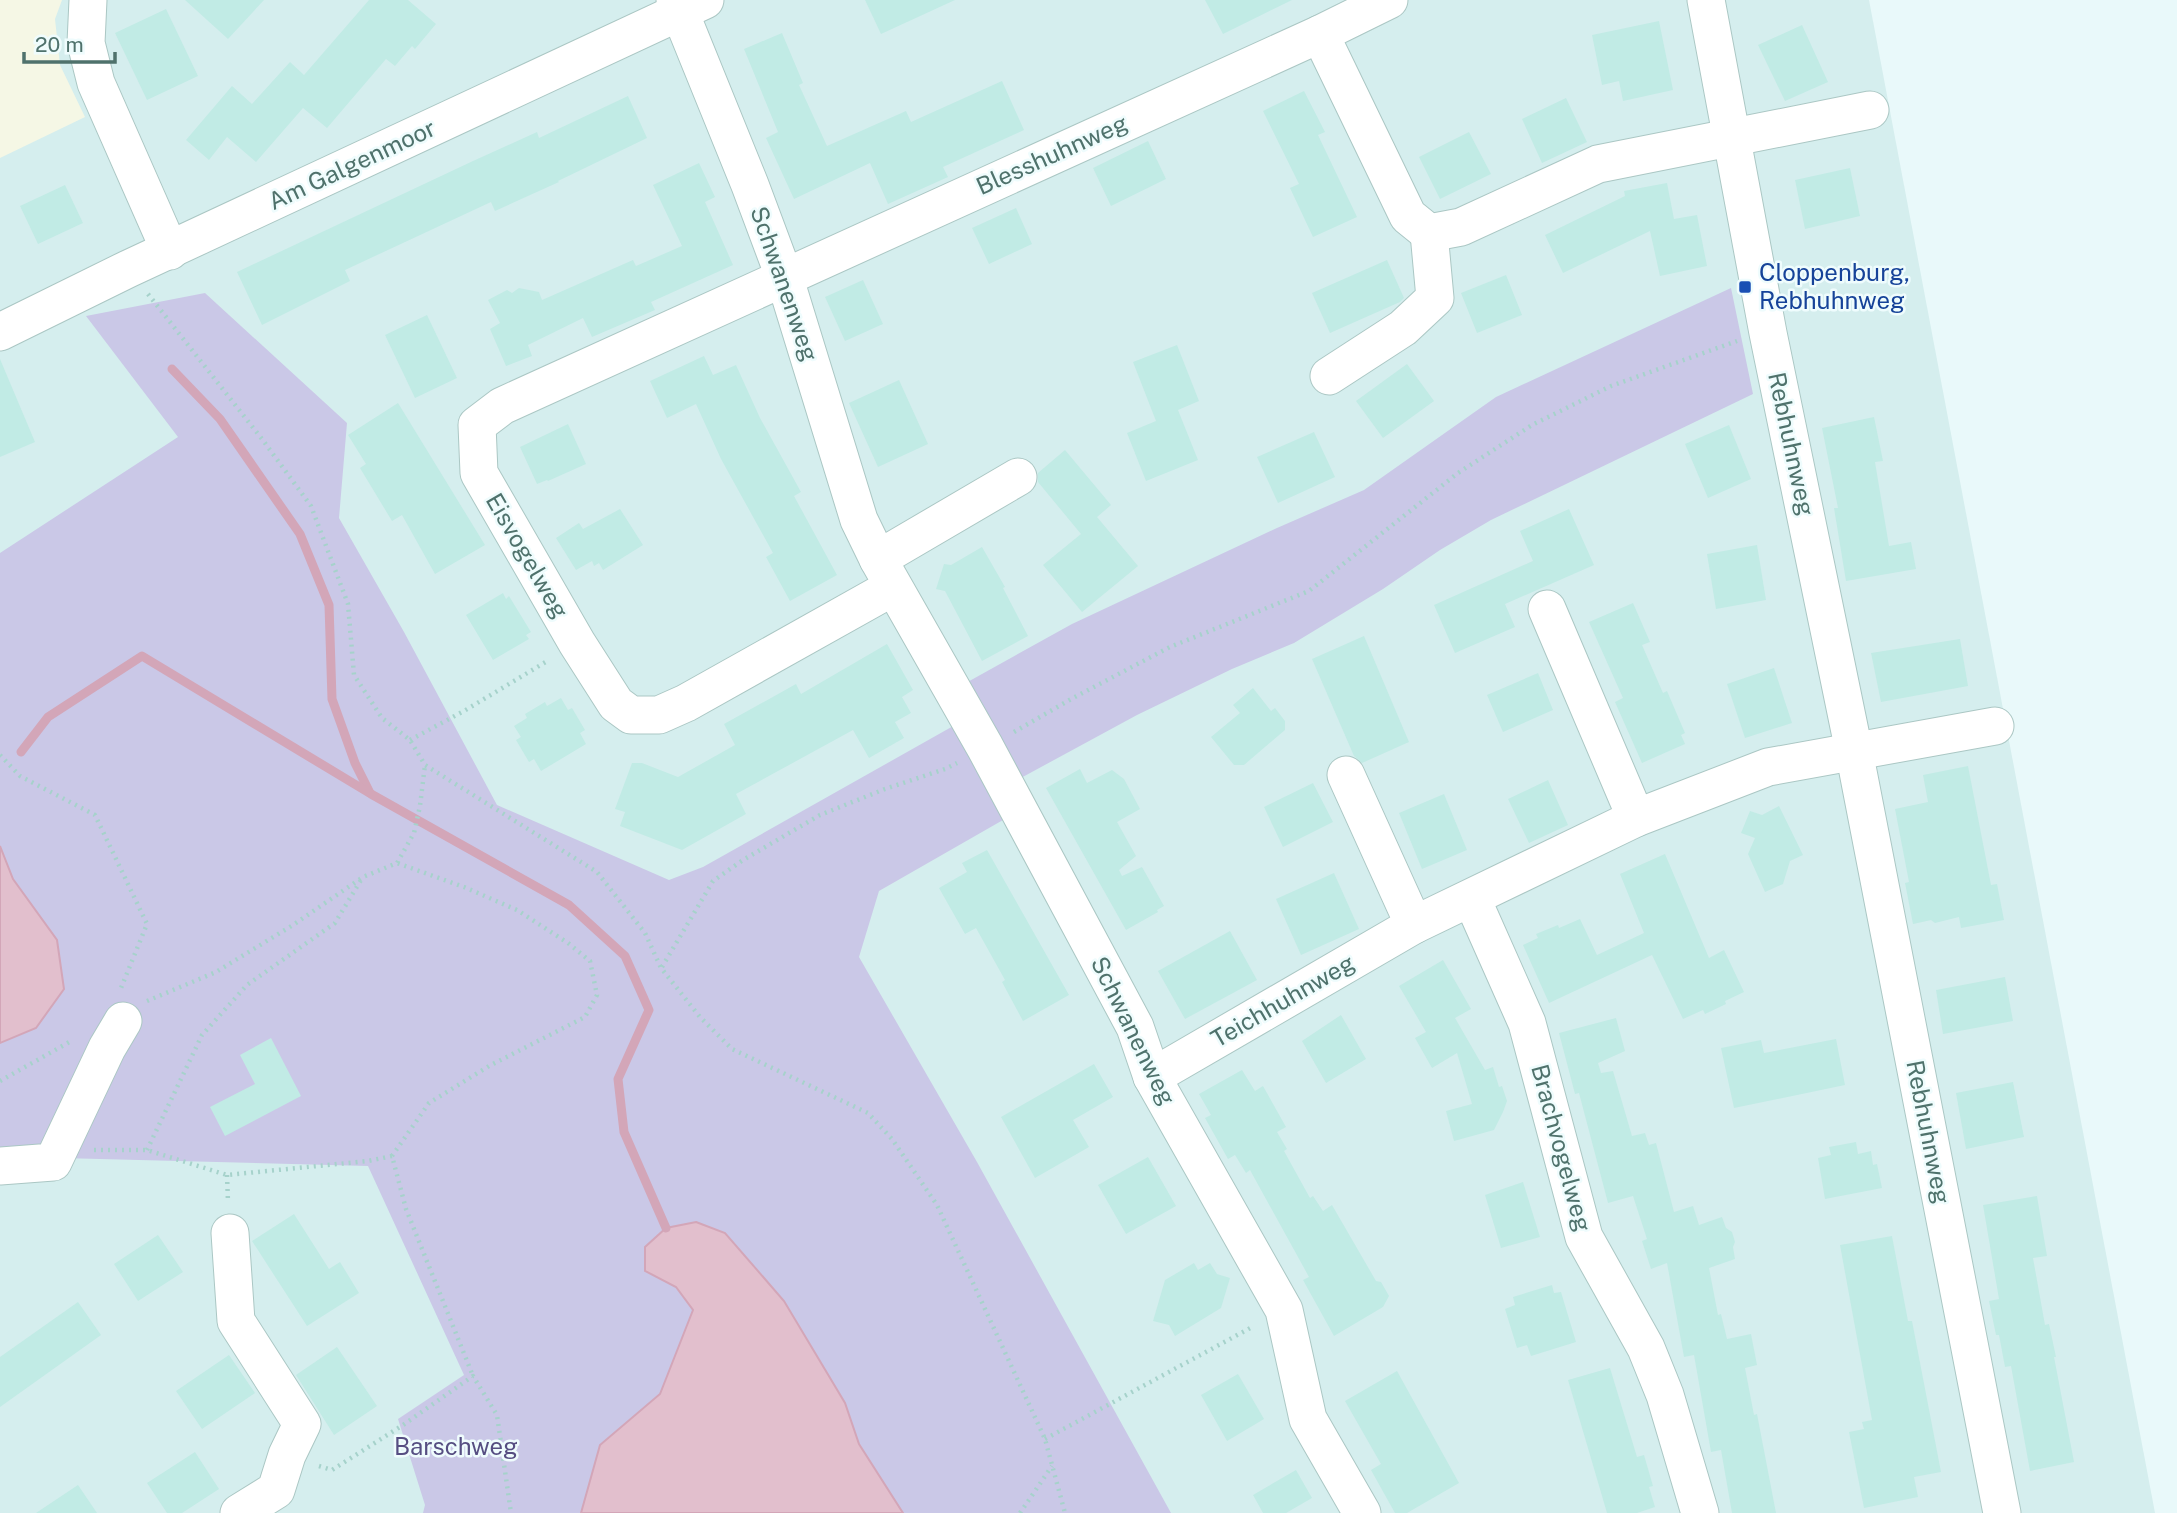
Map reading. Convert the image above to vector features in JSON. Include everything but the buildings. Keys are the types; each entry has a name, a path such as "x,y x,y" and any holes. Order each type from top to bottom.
{"street":[{"path":"88,0 86,43 96,83 170,251"},
{"name":"Blesshuhnweg","path":"784,276 1320,34 1389,0"},
{"name":"Rebhuhnweg","path":"1706,0 1768,333 1854,751 2002,1513"},
{"name":"Am Galgenmoor","path":"0,332 687,4"},
{"name":"Schwanenweg","path":"687,4 784,276 859,520 886,573 985,747 1135,1027 1152,1077 1284,1310 1308,1419 1362,1513"},
{"path":"1320,34 1408,216 1429,233 1435,298 1403,328 1329,376"},
{"path":"1429,233 1461,227 1598,163 1870,110"},
{"name":"Eisvogelweg","path":"784,276 502,405 477,425 479,473 577,643 616,704 631,715 659,715 686,703 886,573"},
{"path":"886,573 1018,477"},
{"path":"1547,609 1636,818"},
{"path":"1854,751 1995,726"},
{"name":"Teichhuhnweg","path":"1152,1077 1414,925 1636,818 1768,767 1854,751"},
{"path":"1346,775 1414,925"},
{"name":"Brachvogelweg","path":"1472,899 1527,1023 1584,1237 1646,1348 1665,1395 1700,1513"},
{"path":"0,1166 53,1162 107,1048 116,1020"},
{"path":"230,1233 236,1321 302,1424 286,1455 276,1490 239,1513"}],"path":[{"path":"128,269 262,439 311,506 348,604 354,676 382,718 410,740 425,765 597,872 645,933 661,968 700,1017 732,1049 868,1113 892,1139 937,1205 1045,1439 1065,1513"},
{"path":"661,968 713,881 743,860 820,815 945,769 1170,647 1308,591 1458,473 1532,425 1612,386 1739,340 1768,333"},
{"path":"410,740 577,643"},
{"path":"0,754 20,776 95,815 147,924 116,1020"},
{"path":"0,1081 116,1020 150,998 216,972 293,925 363,877 397,863 414,833 425,765"},
{"path":"58,1151 147,1150 227,1175 368,1161 392,1156 429,1103 489,1066 585,1017 597,995 590,961 568,943 517,910 397,863"},
{"path":"147,1150 202,1035 247,985 335,923 363,877"},
{"path":"392,1156 406,1209 473,1376 496,1415 511,1513"},
{"path":"1045,1439 1284,1310"},
{"path":"286,1455 332,1470 473,1376"},
{"path":"1020,1513 1052,1465"}],"shaded area":[{"path":"0,0 1869,0 2155,1513 0,1513"},
{"path":"0,0 62,0 55,19 60,65 85,117 0,158"},
{"path":"0,846 13,879 57,940 64,989 36,1028 0,1043"},
{"path":"696,1222 725,1233 784,1301 845,1403 859,1444 903,1513 581,1513 600,1445 660,1394 693,1310 676,1287 645,1271 645,1247 666,1228"}],"green space":[{"path":"1731,288 1753,394 1491,520 1294,643 1232,669 1137,715 1019,779 964,684 1072,624 1364,490 1496,397"},
{"name":"Barschweg","path":"205,293 347,423 339,518 497,805 669,880 703,867 955,725 1003,820 879,891 859,957 977,1162 1171,1513 423,1513 425,1505 398,1419 464,1375 368,1166 61,1158 0,1163 0,1043 36,1028 57,940 13,879 0,846 0,553 178,437 86,316"}],"waterway":[{"path":"172,369 220,419 300,534 329,605 332,699 355,763 370,793"},
{"path":"21,752 48,717 142,656 371,794 569,905 625,956 649,1010 618,1079 624,1132 666,1228"}],"place":[{"name":"Cloppenburg, Rebhuhnweg","path":"1745,287"}]}
